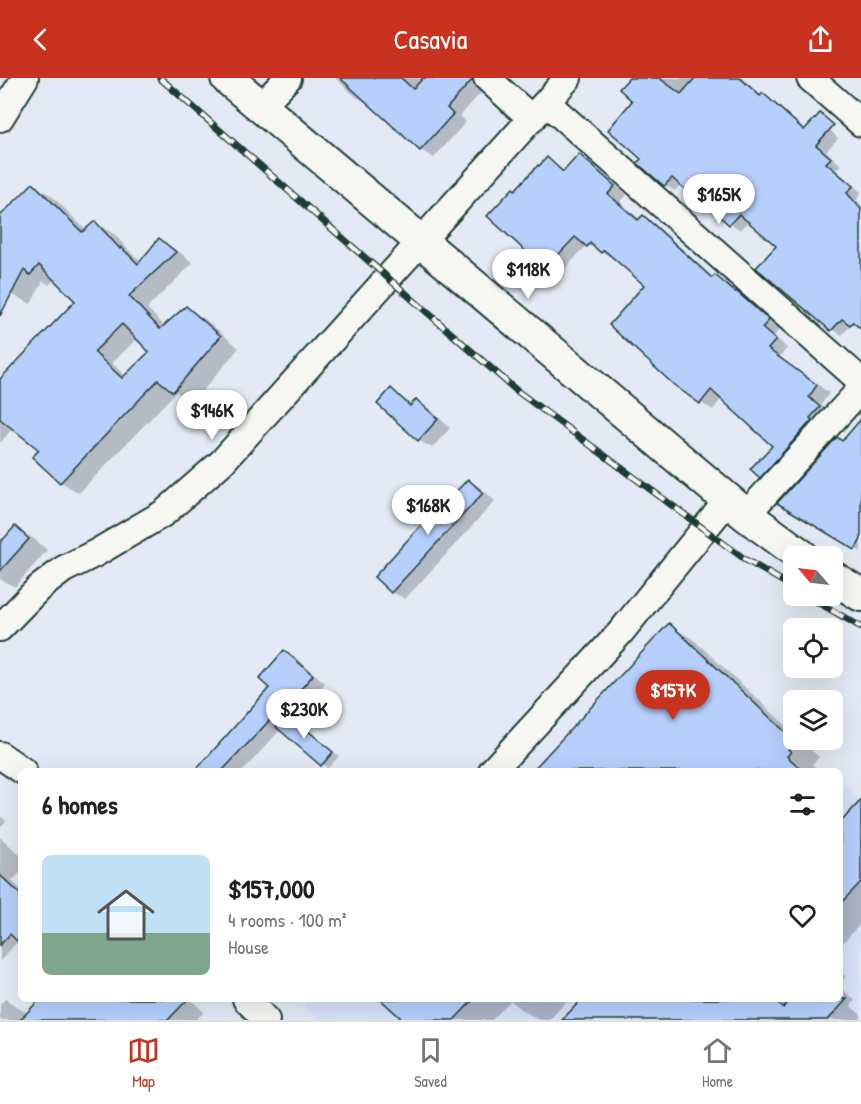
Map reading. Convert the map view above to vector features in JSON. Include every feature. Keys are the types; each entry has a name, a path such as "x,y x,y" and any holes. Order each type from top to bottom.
{"street":[{"path":"0,118 25,78"},
{"path":"227,78 737,508 788,546"},
{"path":"260,107 288,78"},
{"path":"487,78 540,111 861,381"},
{"path":"0,628 39,588 64,569 164,513 222,462 568,78"},
{"path":"810,78 861,123"},
{"path":"495,768 737,508 861,389"},
{"path":"843,584 861,595"},
{"path":"0,755 19,768"}],"shaded area":[{"path":"843,782 861,802 861,1020 319,1020 303,1006 306,1002 843,1002"}],"building":[{"path":"340,78 401,78 413,89 423,78 472,78 472,80 447,108 453,114 420,151"},
{"path":"629,78 659,78 681,94 695,78 740,78 760,96 763,93 804,130 820,113 834,125 816,145 831,158 826,163 853,186 847,193 861,209 861,329 853,322 850,325 842,319 831,331 756,268 776,246 739,214 729,225 672,178 664,186 637,163 641,159 608,130 632,101 619,89"},
{"path":"579,154 615,186 608,194 638,220 643,215 712,278 715,275 769,320 762,328 776,340 768,349 817,385 809,397 820,407 810,418 812,420 760,478 750,469 772,446 711,390 700,404 674,385 609,325 644,285 604,250 601,253 590,243 587,247 575,237 545,269 487,216 547,157 563,172"},
{"path":"33,183 82,232 95,221 120,249 121,247 138,264 159,238 176,252 129,296 160,329 186,306 221,336 173,392 158,380 60,483 32,457 39,450 0,419 0,379 75,301 39,265 30,275 24,270 0,316 0,216","holes":["122,324 149,352 122,378 94,352"]},
{"path":"391,388 410,406 416,399 438,419 418,441 377,404"},
{"path":"861,419 861,539 855,550 777,503 837,437 842,441"},
{"path":"468,479 483,493 391,593 374,577 444,500 446,502"},
{"path":"15,526 29,539 0,571 0,543"},
{"path":"669,623 783,730 783,750 791,752 787,756 800,768 535,768"},
{"path":"284,650 313,675 288,704 286,703 225,768 198,768 269,688 259,679"},
{"path":"287,713 333,752 321,766 276,727"},
{"path":"861,800 861,882 843,901 843,820"},
{"path":"0,875 18,892 18,942 10,934 0,945"},
{"path":"843,999 847,999 828,1020 562,1020 579,1002 777,1002 783,1008 788,1002 843,1002"},
{"path":"37,1002 185,1002 168,1020 20,1020"},
{"path":"383,1002 471,1002 454,1020 403,1020"}],"railway":[{"path":"160,78 517,391 746,560 783,582"},
{"path":"824,606 861,627"}]}
